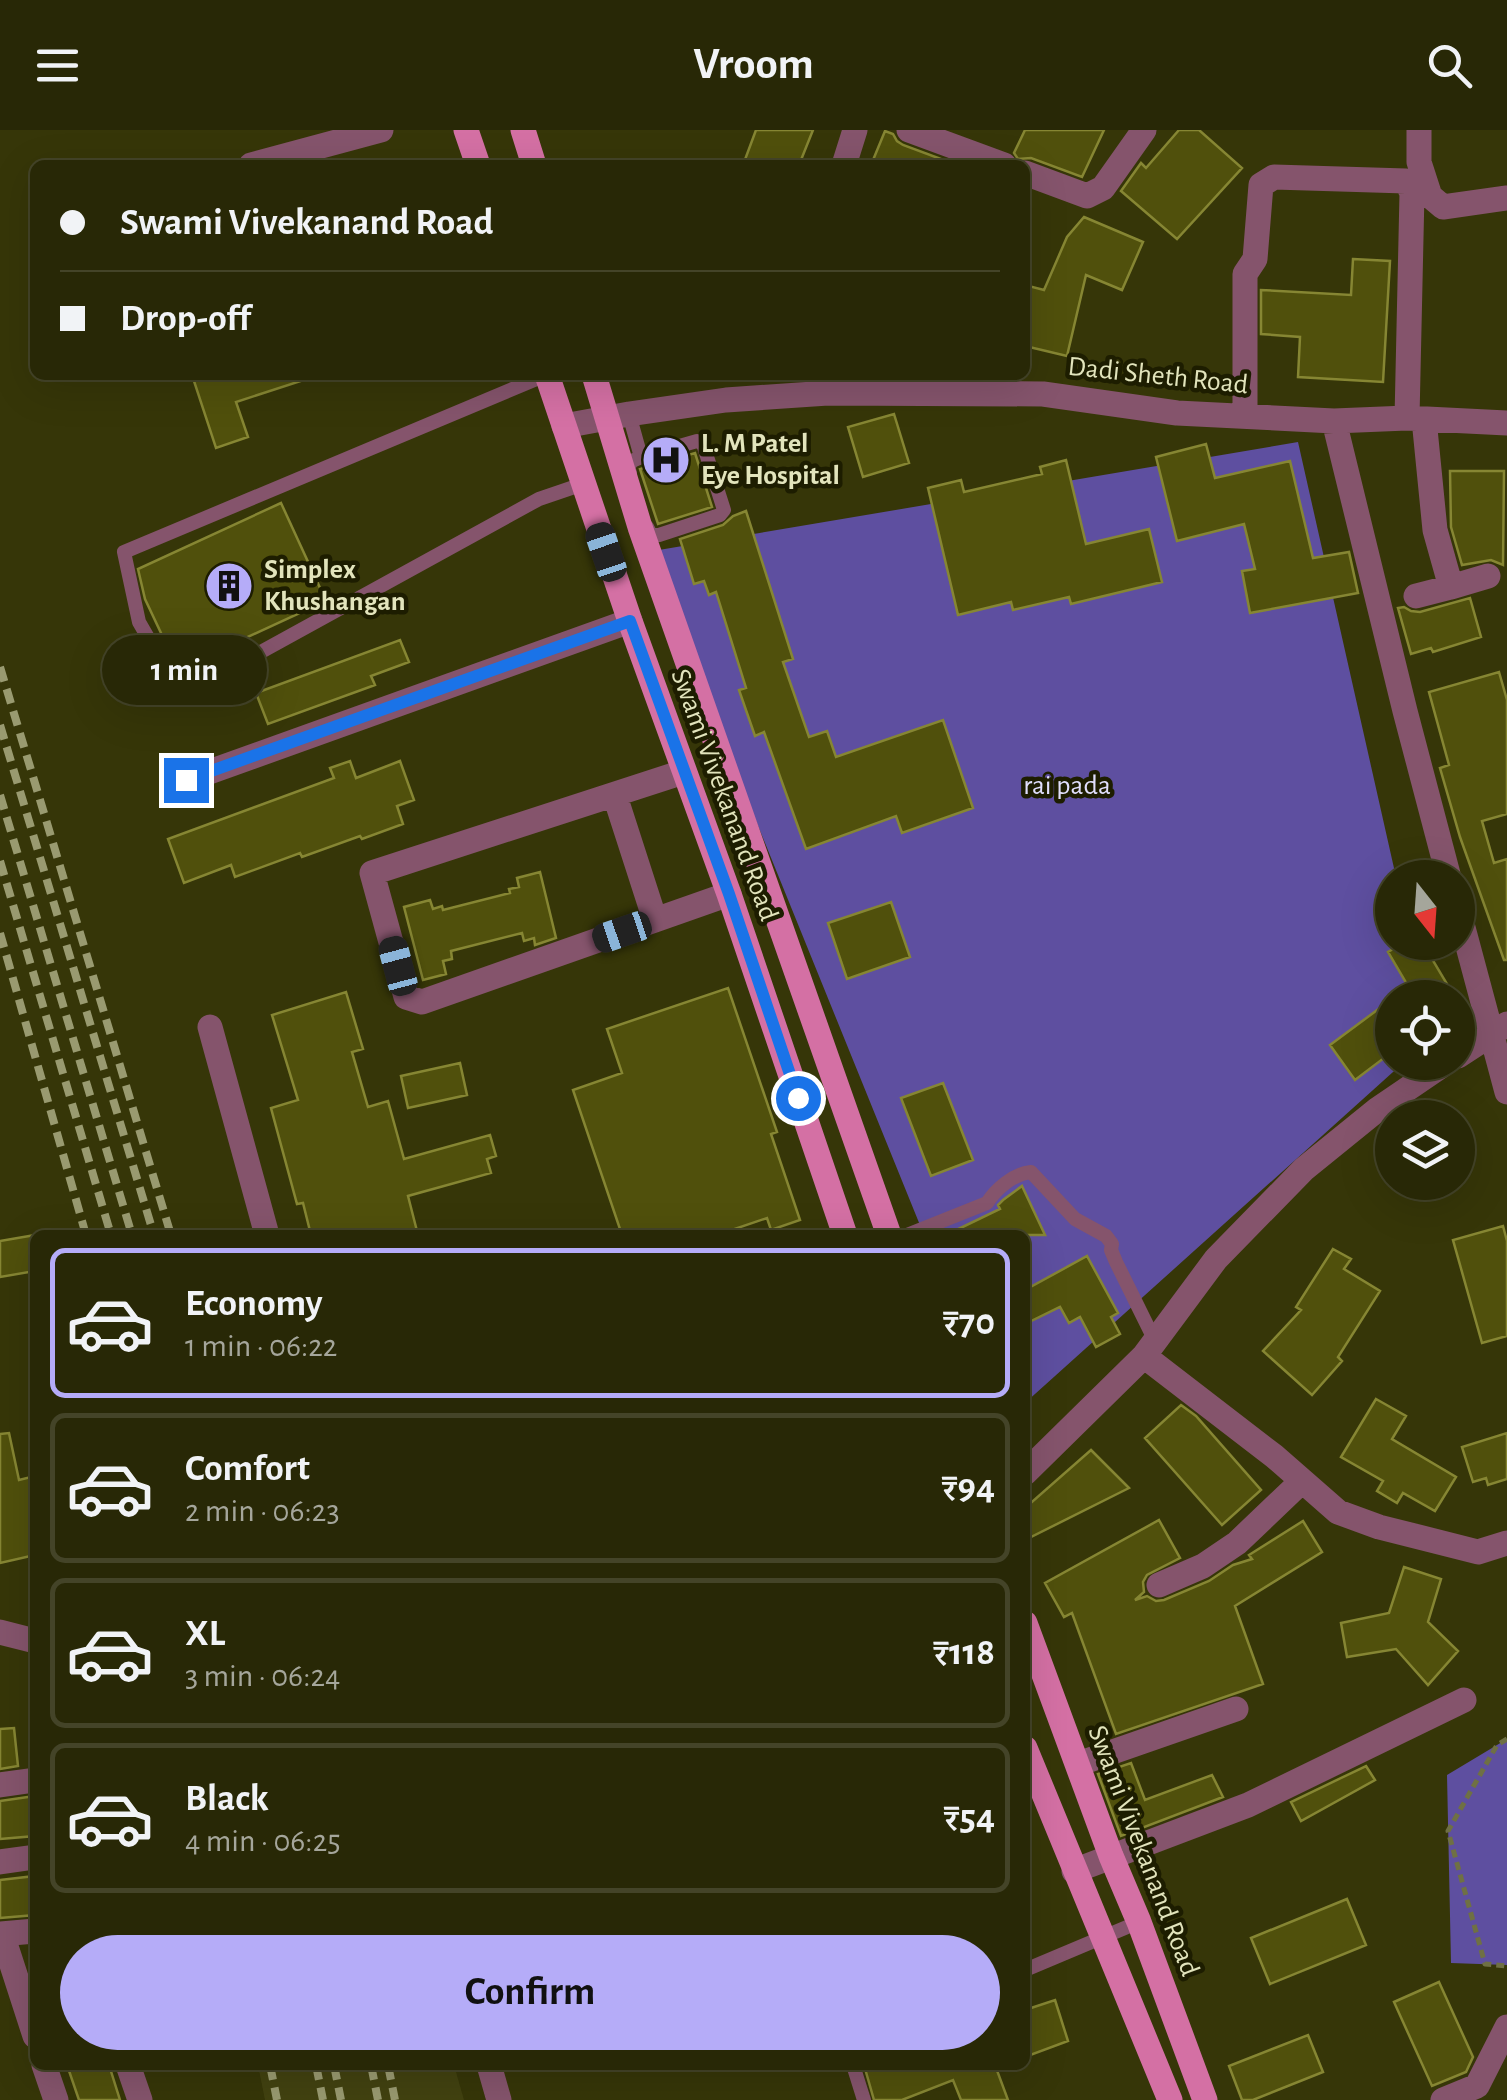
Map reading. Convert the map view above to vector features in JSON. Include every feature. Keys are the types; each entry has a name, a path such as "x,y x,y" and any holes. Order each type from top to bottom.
{"main road":[{"path":"466,130 476,160"},
{"path":"524,130 533,160"},
{"name":"Swami Vivekanand Road","path":"548,380 843,1230"},
{"name":"Swami Vivekanand Road","path":"597,380 618,416 643,526 887,1230"},
{"name":"Swami Vivekanand Road","path":"1030,1635 1205,2100"},
{"path":"1030,1761 1170,2100"}],"street":[{"path":"270,160 380,130"},
{"path":"846,160 855,130"},
{"path":"909,130 990,160"},
{"path":"1030,175 1087,196 1103,188 1144,130"},
{"path":"1419,130 1419,162 1430,196 1442,207 1507,198"},
{"path":"1245,416 1245,274 1255,259 1261,185 1274,178 1406,180 1412,193 1416,419 1436,530 1451,587"},
{"name":"Dadi Sheth Road","path":"564,426 828,384 1043,394 1177,413 1334,421 1507,423"},
{"path":"1334,421 1444,860"},
{"path":"1416,596 1488,576"},
{"path":"186,780 630,621"},
{"path":"683,772 372,873 406,996 422,1002 729,894"},
{"path":"615,796 655,920"},
{"path":"1475,959 1499,1029 1507,1092"},
{"path":"210,1026 267,1230"},
{"path":"1475,1045 1499,1029"},
{"path":"1030,1468 1149,1348 1216,1259 1304,1169 1421,1080"},
{"path":"1149,1348 1338,1512 1378,1528 1478,1552 1507,1542"},
{"path":"1159,1586 1203,1566 1237,1543 1302,1481"},
{"path":"0,1632 30,1639"},
{"path":"1074,1871 1248,1805 1464,1700"},
{"path":"1078,1764 1236,1709"},
{"path":"0,1785 30,1781"},
{"path":"0,1862 30,1858"},
{"path":"30,1931 1,1934 30,2021"},
{"path":"1443,2100 1477,2086 1507,2026"},
{"path":"46,2070 56,2100"},
{"path":"130,2070 140,2100"},
{"path":"490,2070 499,2100"}],"lane":[{"path":"534,380 124,552 139,622 170,676 188,692 539,499 583,484"},
{"path":"618,416 641,457"},
{"path":"697,441 703,444 724,510 720,516 650,536 643,526 628,467 641,457 697,441"},
{"path":"920,1230 987,1203 992,1194 1020,1174 1030,1172 1075,1219 1106,1236 1112,1244 1149,1348"},
{"path":"1030,1968 1139,1922"},
{"path":"855,2070 864,2100"}],"path":[{"path":"1507,1740 1497,1745 1448,1831 1485,1964 1507,1966"}],"shaded area":[{"path":"259,2070 455,2070 464,2100 265,2100"}],"green space":[{"name":"rai pada","path":"1298,442 1392,860 1375,860 1375,960 1415,960 1419,980 1375,980 1375,1080 1384,1080 1030,1399 1030,1230 922,1230 647,552"},
{"path":"1507,1739 1507,1965 1451,1963 1447,1775"}],"building":[{"path":"756,130 813,130 801,160 745,160"},
{"path":"1025,130 1104,130 1082,177 1031,158 1018,159 1014,153"},
{"path":"1179,130 1199,130 1242,168 1177,239 1121,191 1141,163 1146,168"},
{"path":"885,131 903,145 944,160 873,160"},
{"path":"1084,217 1143,242 1122,290 1086,275 1067,356 1030,347 1030,286 1044,290 1067,237"},
{"path":"1353,259 1390,261 1383,382 1298,377 1300,337 1261,334 1261,290 1351,295"},
{"path":"194,380 304,380 236,402 248,437 216,448"},
{"path":"894,414 909,463 863,477 848,427"},
{"path":"1206,444 1215,478 1290,461 1313,558 1349,552 1358,593 1250,613 1242,571 1255,569 1244,524 1177,541 1156,457"},
{"path":"695,453 712,507 658,524 640,469"},
{"path":"1066,460 1086,544 1149,529 1162,582 1071,604 1069,597 1013,610 1011,602 958,615 928,488 961,480 964,492 1042,474 1040,467"},
{"path":"1450,471 1504,471 1503,565 1491,560 1462,565 1451,527"},
{"name":"Simplex Khushangan","path":"281,503 326,601 178,669 145,599 138,569"},
{"path":"746,511 793,659 783,662 809,737 827,731 836,757 943,720 973,808 902,833 896,816 806,849 764,732 755,736 739,690 746,688 716,592 709,595 704,581 694,584 680,539 723,525"},
{"path":"1470,598 1481,637 1433,652 1431,648 1411,654 1398,608 1420,612"},
{"path":"400,640 409,662 371,676 375,685 268,724 256,693"},
{"path":"1499,672 1507,700 1507,814 1482,821 1494,863 1507,859 1507,960 1475,879 1475,860 1468,860 1460,837 1440,768 1449,765 1429,692"},
{"path":"350,761 356,778 400,761 414,800 397,806 403,824 302,857 300,853 235,877 231,865 184,883 168,839 334,778 330,768"},
{"path":"540,872 556,938 535,945 534,938 524,941 522,933 451,951 452,959 443,961 446,974 423,980 404,907 430,900 433,909 442,906 443,910 510,893 509,889 519,887 517,878"},
{"path":"891,902 910,957 847,979 828,923"},
{"path":"1393,960 1433,960 1445,980 1404,980"},
{"path":"728,988 777,1132 771,1134 800,1220 771,1230 767,1218 732,1230 620,1230 573,1090 622,1073 607,1029"},
{"path":"346,992 363,1049 352,1052 368,1107 388,1101 404,1159 490,1135 496,1156 487,1159 491,1173 408,1196 417,1230 310,1230 303,1203 297,1204 271,1108 298,1100 272,1015"},
{"path":"1375,1012 1375,1065 1355,1080 1330,1045"},
{"path":"460,1063 467,1095 408,1108 401,1076"},
{"path":"943,1083 973,1160 931,1176 901,1098"},
{"path":"1022,1186 1045,1235 1030,1235 1030,1230 956,1230 1000,1209 998,1205"},
{"path":"1503,1226 1507,1241 1507,1336 1482,1343 1453,1240"},
{"path":"30,1236 30,1272 0,1277 0,1241"},
{"path":"1333,1249 1351,1259 1344,1269 1380,1291 1338,1357 1342,1361 1312,1395 1263,1351 1301,1310 1296,1307"},
{"path":"1087,1256 1118,1313 1111,1317 1120,1334 1096,1347 1080,1317 1069,1323 1060,1307 1030,1322 1030,1287"},
{"path":"1376,1399 1406,1416 1392,1439 1456,1477 1435,1511 1403,1493 1397,1503 1377,1491 1383,1481 1341,1457"},
{"path":"1181,1405 1196,1416 1261,1490 1222,1525 1145,1438"},
{"path":"9,1433 19,1480 30,1477 30,1556 0,1563 0,1434"},
{"path":"1507,1433 1507,1479 1488,1485 1486,1478 1473,1482 1462,1447"},
{"path":"1091,1450 1129,1488 1030,1538 1030,1504"},
{"path":"1159,1520 1180,1558 1147,1575 1144,1592 1135,1600 1147,1596 1164,1600 1209,1581 1233,1565 1252,1559 1249,1555 1303,1521 1322,1552 1235,1606 1263,1684 1116,1734 1072,1613 1064,1617 1045,1583"},
{"path":"1404,1567 1441,1579 1428,1622 1458,1651 1428,1685 1396,1649 1347,1657 1341,1623 1389,1613"},
{"path":"14,1728 18,1766 0,1769 0,1729"},
{"path":"1131,1763 1145,1800 1212,1775 1223,1797 1121,1836 1098,1774"},
{"path":"1366,1766 1375,1780 1301,1821 1291,1802"},
{"path":"30,1797 30,1836 0,1839 0,1801"},
{"path":"30,1877 30,1915 0,1918 0,1880"},
{"path":"1347,1899 1366,1945 1270,1984 1251,1938"},
{"path":"1439,1982 1473,2057 1466,2072 1432,2086 1394,2002"},
{"path":"1055,2000 1068,2041 1030,2055 1030,2008"},
{"path":"1308,2035 1323,2072 1253,2100 1242,2100 1229,2066"},
{"path":"69,2070 111,2070 120,2100 79,2100"},
{"path":"865,2070 997,2070 1008,2100 961,2100 953,2080 902,2100 874,2100"}],"railway":[{"path":"0,667 169,1230"},
{"path":"0,725 152,1230"},
{"path":"0,795 130,1230"},
{"path":"0,861 110,1230"},
{"path":"0,933 85,1230"},
{"path":"271,2070 277,2100"},
{"path":"317,2070 323,2100"},
{"path":"335,2070 341,2100"},
{"path":"372,2070 378,2100"},
{"path":"389,2070 395,2100"}],"place":[{"name":"L. M Patel Eye Hospital","path":"666,460"},
{"name":"Simplex Khushangan","path":"229,586"}],"route":[{"path":"186,780 630,621 798,1098"}]}
